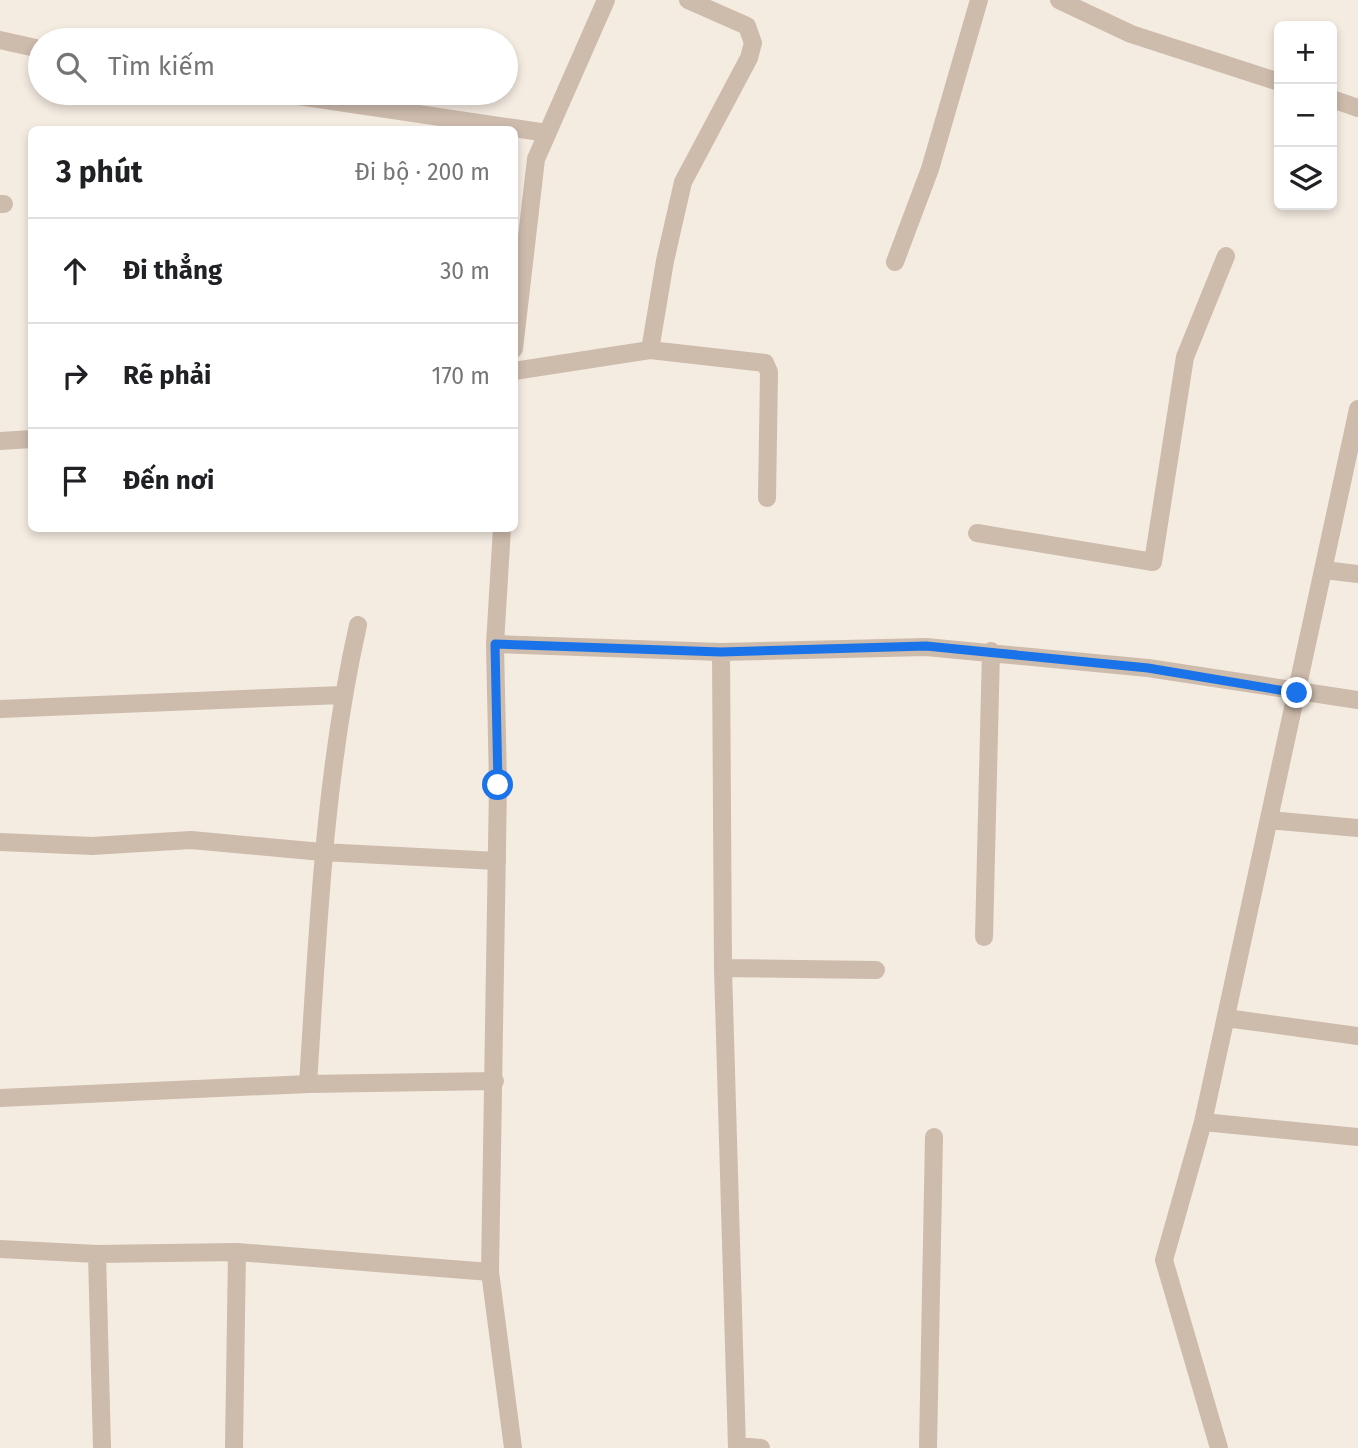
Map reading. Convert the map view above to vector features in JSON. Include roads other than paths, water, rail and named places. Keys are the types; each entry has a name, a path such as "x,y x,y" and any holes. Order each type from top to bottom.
{"street":[{"path":"518,314 536,159 606,0"},
{"path":"650,349 665,261 683,182 750,58 753,43 747,26 688,0"},
{"path":"895,262 930,169 979,0"},
{"path":"1059,0 1131,34 1274,80"},
{"path":"0,40 28,46"},
{"path":"1337,101 1358,108"},
{"path":"359,105 500,126"},
{"path":"518,129 547,133"},
{"path":"977,533 1153,562 1185,357 1226,256"},
{"path":"518,370 650,349 765,363 769,372 767,498"},
{"path":"1219,1448 1164,1260 1203,1122 1355,435 1358,409"},
{"path":"0,441 28,439"},
{"path":"502,532 495,644 497,861 490,1272 513,1448"},
{"path":"1324,570 1358,575"},
{"path":"308,1084 322,852 342,695 358,625"},
{"path":"495,644 721,652 926,646 1148,668 1297,693 1358,700"},
{"path":"984,937 991,651"},
{"path":"721,652 723,968 737,1447 761,1448"},
{"path":"0,709 342,695"},
{"path":"1269,820 1358,828"},
{"path":"0,842 92,846 191,840 322,852 497,861"},
{"path":"723,968 876,970"},
{"path":"1226,1018 1358,1036"},
{"path":"0,1098 308,1084 495,1081"},
{"path":"1203,1122 1358,1137"},
{"path":"928,1448 934,1137"},
{"path":"0,1249 97,1254 237,1252 490,1272"},
{"path":"234,1448 237,1252"},
{"path":"97,1254 102,1448"}]}
